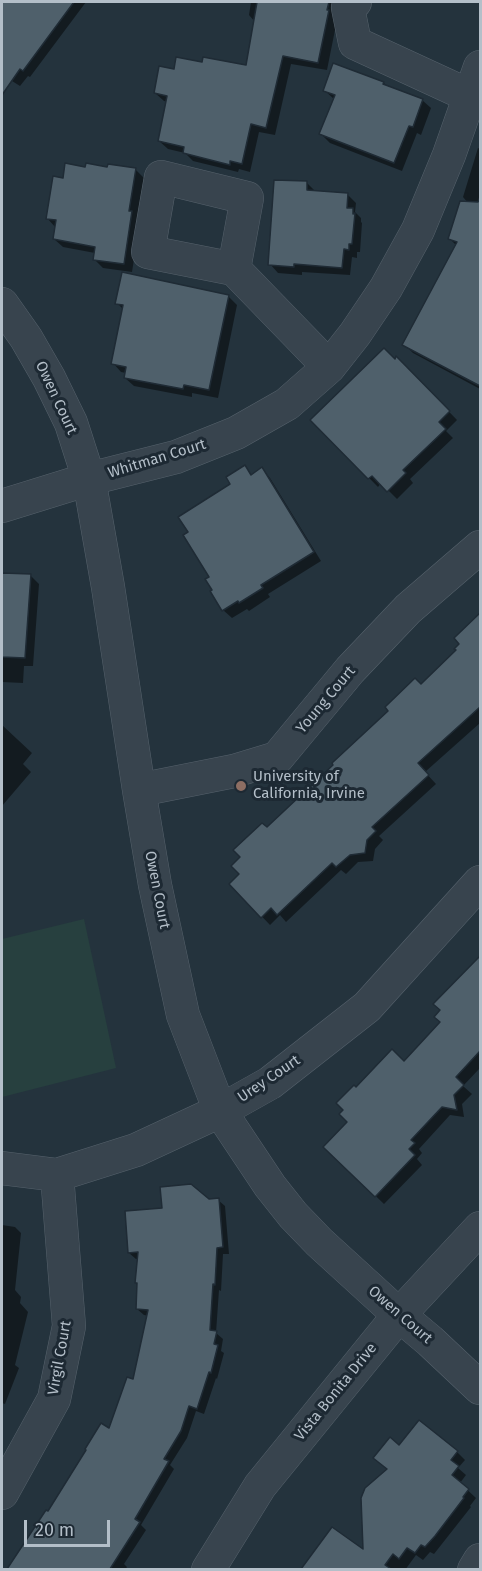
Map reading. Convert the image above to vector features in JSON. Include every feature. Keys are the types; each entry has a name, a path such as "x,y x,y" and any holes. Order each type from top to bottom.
{"street":[{"name":"Whitman Court","path":"2,506 88,478 176,457 236,433 287,404 329,368 355,334 386,288 418,230 449,155 475,82 355,43 348,8 355,2"},
{"path":"234,269 329,368"},
{"name":"Owen Court","path":"2,304 26,338 49,378 71,423 88,478 108,587 155,885 183,1016 220,1111 270,1186 293,1215 319,1242 480,1388"},
{"name":"Young Court","path":"139,790 234,771 277,758 350,670 408,609 480,547"},
{"name":"Urey Court","path":"2,1168 57,1175 136,1150 220,1111 270,1083 367,1007 480,882"},
{"name":"Virgil Court","path":"2,1493 54,1399 69,1326 57,1175"},
{"name":"Vista Bonita Drive","path":"208,1569 260,1486 399,1315 480,1228"},
{"path":"474,1569 480,1560"}],"green space":[{"path":"84,919 116,1068 2,1097 2,939"}],"building":[{"path":"2,2 74,2 23,71 20,69 2,95"},
{"path":"257,2 329,2 318,63 283,56 266,128 251,124 242,164 230,161 230,165 183,153 184,147 158,141 167,96 154,93 159,66 174,69 176,57 202,62 203,57 246,65"},
{"path":"333,63 423,99 413,127 409,126 394,163 319,134 335,95 323,91"},
{"path":"65,163 85,167 86,163 107,167 108,164 136,168 124,264 93,260 95,247 53,239 56,220 46,219 53,176 63,178"},
{"path":"274,180 307,181 307,190 348,193 347,208 353,208 353,214 355,213 352,244 349,244 349,250 344,249 342,268 294,264 294,267 268,265"},
{"path":"480,197 480,386 402,345 457,242 448,239 460,201 478,202"},
{"path":"122,272 229,295 209,390 184,385 183,389 124,378 126,367 111,364 123,305 115,304"},
{"path":"384,348 395,359 396,356 450,411 439,422 446,429 403,470 406,473 387,492 372,476 368,479 310,420"},
{"path":"245,465 251,475 262,467 314,552 261,585 263,588 222,611 205,579 209,577 183,535 188,532 178,517 230,484 226,477"},
{"path":"2,573 31,574 25,658 2,657"},
{"path":"480,613 480,707 418,763 429,775 372,827 376,831 367,840 365,853 350,855 336,867 332,863 277,915 271,908 261,918 229,884 239,874 231,866 240,857 233,850 262,823 267,827 333,765 332,763 388,711 385,707 415,678 421,684 456,650 454,649 459,644 454,638"},
{"path":"480,956 480,1051 456,1077 464,1085 454,1095 457,1110 442,1107 411,1140 415,1143 409,1149 415,1155 375,1197 323,1147 347,1122 339,1114 343,1110 336,1103 354,1085 356,1087 392,1049 404,1061 440,1022 434,1017 440,1010 433,1004"},
{"path":"191,1184 209,1199 219,1198 223,1247 217,1248 210,1330 217,1331 214,1344 218,1345 211,1373 209,1372 197,1409 189,1406 181,1431 164,1459 169,1461 135,1519 140,1522 110,1569 7,1569 46,1510 48,1511 101,1423 109,1428 127,1377 133,1379 148,1310 136,1309 137,1283 135,1283 138,1252 128,1253 125,1211 162,1208 160,1187"},
{"path":"419,1420 458,1451 451,1460 459,1466 452,1475 469,1489 435,1536 425,1547 421,1545 415,1553 407,1548 399,1559 393,1554 385,1565 391,1569 301,1569 332,1527 363,1549 361,1498 365,1488 387,1469 373,1458 390,1437 399,1445"}],"place":[{"name":"University of California, Irvine","path":"241,786"}]}
